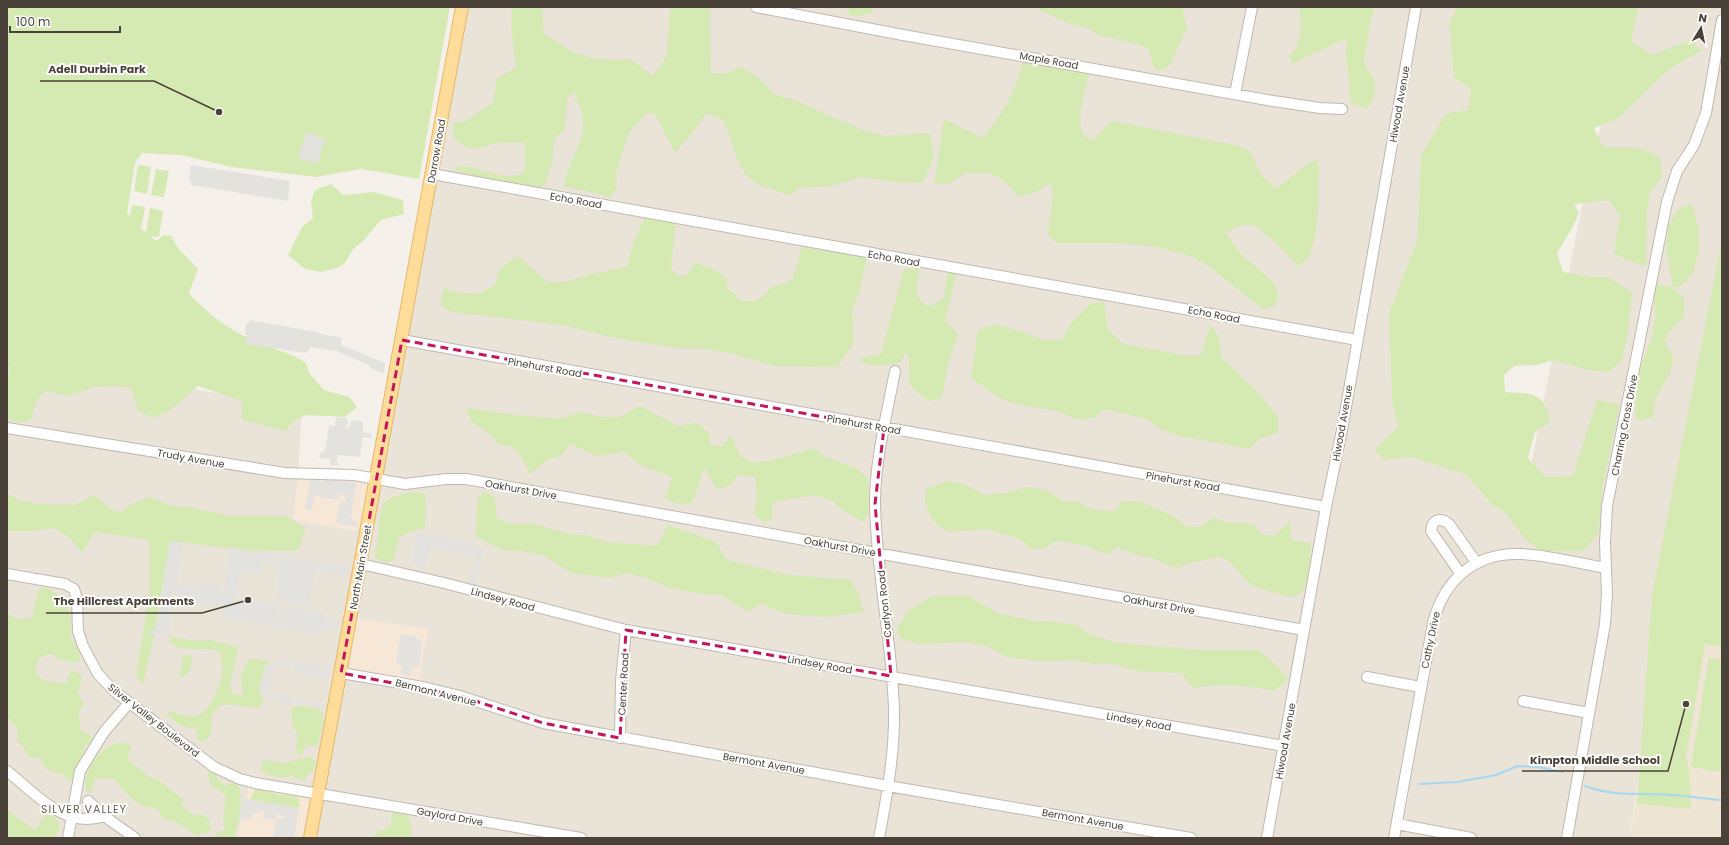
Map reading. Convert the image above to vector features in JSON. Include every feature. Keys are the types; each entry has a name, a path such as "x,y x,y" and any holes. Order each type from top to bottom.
{"main road":[{"name":"Darrow Road","path":"410,295 462,7"},
{"name":"North Main Street","path":"310,838 410,295"}],"street":[{"name":"Maple Road","path":"756,7 903,35 1235,94 1320,108 1342,109"},
{"path":"1235,94 1252,7"},
{"name":"Hiwood Avenue","path":"1267,838 1416,7"},
{"name":"Charring Cross Drive","path":"1567,838 1605,624 1607,594 1605,543 1607,506 1662,228 1677,171 1694,145 1706,113 1722,20"},
{"name":"Echo Road","path":"432,174 1357,340"},
{"name":"Pinehurst Road","path":"402,340 1326,507"},
{"name":"Carlyon Road","path":"879,838 888,786 894,728 891,676 878,552 876,484 884,428 895,371"},
{"name":"Trudy Avenue","path":"7,428 270,472 339,474 375,479"},
{"name":"Oakhurst Drive","path":"375,479 413,484 446,479 466,479 878,552 1304,630"},
{"path":"1460,573 1431,531 1431,526 1434,521 1445,520 1476,562"},
{"name":"Cathy Drive","path":"1394,838 1420,687 1435,613 1445,591 1460,573 1476,562 1500,555 1521,554 1605,568"},
{"name":"Lindsey Road","path":"361,564 444,583 626,630 1284,746"},
{"name":"Silver Valley Boulevard","path":"7,574 65,584 74,589 77,598 78,631 86,653 98,674 114,692 214,767 240,779 255,783 319,793"},
{"name":"Center Road","path":"620,738 621,680 626,630"},
{"name":"Bermont Avenue","path":"341,673 423,687 460,696 543,723 620,738 1190,838"},
{"path":"1367,677 1420,687"},
{"path":"1524,701 1589,713"},
{"path":"68,838 80,771 104,732 129,703"},
{"path":"7,771 47,806 71,818 97,819 104,816"},
{"name":"Gaylord Drive","path":"319,793 582,838"},
{"path":"88,801 104,816 135,838"},
{"path":"1397,824 1471,838"}],"highlighted area":[{"path":"402,340 884,428 875,504 891,676 626,630 620,738 543,723 460,696 341,673"}],"shaded area":[{"path":"462,7 1460,7 1449,24 1454,78 1471,88 1468,110 1447,113 1421,156 1417,241 1389,313 1392,401 1398,427 1384,460 1412,457 1466,475 1492,505 1506,512 1524,538 1524,501 1589,170 1625,36 1602,7 1722,7 1722,530 1638,783 1629,838 581,838 319,793 246,804 237,838 7,838 7,361 302,406 298,474 366,533"},
{"path":"307,132 325,139 317,164 298,157"},
{"path":"191,165 290,181 288,201 191,185 191,180 189,179"},
{"path":"250,320 342,338 341,345 385,363 384,373 372,369 369,365 336,351 311,347 306,353 246,344 246,324 249,323"},
{"path":"336,417 348,419 347,427 349,428 352,420 363,422 363,432 372,434 371,438 363,437 360,457 337,455 337,462 339,465 330,465 330,459 319,458 321,452 324,452 329,425 335,426"},
{"path":"298,474 375,479 366,533 293,520"},
{"path":"309,477 319,477 321,483 325,479 356,482 351,517 352,520 358,522 357,527 336,523 340,502 345,503 346,501 344,495 339,494 338,500 316,496 316,490 312,510 305,509 310,483"},
{"path":"417,532 471,543 484,548 475,584 470,583 476,561 474,556 431,547 424,571 417,569 419,565 412,563"},
{"path":"170,541 183,543 177,582 173,581 174,584 197,588 198,582 221,586 221,592 228,591 224,589 230,547 349,566 347,576 315,572 308,609 303,608 303,606 275,601 281,565 265,562 261,565 260,574 240,571 236,595 233,600 234,603 238,605 239,599 278,605 277,612 281,612 282,606 324,613 323,619 339,620 337,630 322,627 321,635 226,619 226,613 221,612 223,602 226,601 221,601 220,606 195,602 196,596 173,593 170,595 175,596 168,637 148,634 149,630 155,631"},
{"path":"1662,613 1722,625 1722,838 1629,838 1635,807"},
{"path":"351,617 428,629 419,678 419,687 341,673"},
{"path":"401,634 416,636 416,639 422,640 419,667 412,667 410,676 401,674 402,666 396,663"},
{"path":"280,659 331,667 330,671 327,671 326,677 298,672 296,675 293,674 294,666 292,664 279,663 274,669 270,691 272,694 280,696 283,694 290,695 291,699 324,704 323,707 305,704 295,705 281,703 280,700 269,698 265,692 259,690 265,665 272,664"},
{"path":"250,782 319,793 310,838 237,838"},
{"path":"242,798 299,808 294,838 273,838 276,819 282,819 283,817 277,813 275,820 263,818 264,811 253,814 250,820 239,818"},
{"path":"323,798 553,838 316,838"}],"green space":[{"path":"7,7 450,7 419,179 361,169 316,177 231,167 181,155 142,153 135,163 127,213 130,216 132,205 145,207 141,229 146,232 150,208 163,211 159,237 150,236 157,241 163,235 171,236 178,248 198,269 189,293 214,317 233,330 253,341 290,354 306,363 309,373 324,390 349,397 357,407 345,417 306,415 292,422 286,431 242,420 242,401 198,386 171,410 153,418 138,410 131,388 114,386 94,387 68,396 45,391 38,398 30,421 19,422 7,418 7,378 11,367 7,366"},
{"path":"512,7 542,7 544,33 565,47 584,56 594,58 605,60 630,59 653,76 666,57 671,7 710,7 711,73 725,74 741,67 759,78 776,96 792,99 862,130 885,136 930,133 934,157 923,182 905,183 861,177 832,186 800,188 790,195 762,186 747,176 737,158 723,120 706,113 693,132 675,153 656,115 648,112 630,131 616,172 617,188 610,197 564,186 567,172 579,145 583,131 580,106 574,92 567,99 564,130 555,139 552,163 545,185 541,187 493,180 457,171 455,169 457,166 465,166 509,176 525,172 525,142 495,143 479,148 468,148 454,139 453,124 457,122 464,122 493,103 497,79 516,67 511,25"},
{"path":"846,7 874,7 873,12 851,16"},
{"path":"1033,7 1182,7 1187,28 1170,64 1166,69 1156,70 1152,63 1149,49 1136,44 1099,35 1090,29 1068,23"},
{"path":"1299,7 1375,7 1370,24 1364,63 1374,81 1375,86 1374,96 1367,109 1351,103 1346,54 1347,38 1292,64 1290,57 1297,46 1301,27"},
{"path":"1457,7 1640,7 1637,13 1631,41 1652,55 1691,40 1701,51 1669,69 1619,118 1594,128 1603,147 1639,148 1660,157 1662,177 1651,191 1647,207 1646,266 1626,260 1614,252 1620,216 1609,200 1574,204 1579,213 1557,253 1563,272 1591,277 1608,277 1632,292 1628,332 1622,360 1608,372 1588,370 1553,360 1537,365 1514,366 1504,375 1505,392 1522,393 1535,396 1540,399 1548,411 1551,421 1535,432 1528,458 1545,477 1573,476 1597,400 1620,404 1603,485 1598,534 1584,551 1541,551 1524,538 1506,513 1492,505 1466,475 1412,457 1384,460 1375,450 1398,427 1392,401 1389,313 1417,241 1421,156 1447,113 1468,110 1471,88 1454,78 1449,24"},
{"path":"1023,59 1090,71 1082,105 1080,123 1082,130 1089,139 1093,140 1112,121 1234,145 1249,150 1263,178 1277,188 1310,162 1318,160 1319,197 1317,227 1311,252 1304,262 1298,266 1263,231 1252,225 1238,227 1226,233 1239,252 1274,283 1279,295 1274,307 1263,309 1207,265 1194,257 1158,247 1117,243 1057,243 1048,235 1053,192 1049,183 1040,190 1019,197 1002,179 987,173 965,173 949,184 934,183 944,119 982,138 1003,111 1017,81"},
{"path":"138,165 151,167 147,194 134,191"},
{"path":"156,169 169,171 164,197 151,195"},
{"path":"331,184 343,195 374,192 403,200 404,214 381,220 362,242 353,249 345,263 337,268 321,272 305,269 288,255 302,227 313,218 311,201 315,190"},
{"path":"1692,204 1699,230 1698,250 1695,267 1691,275 1680,286 1673,288 1685,299 1684,317 1669,332 1665,341 1674,359 1670,373 1656,398 1653,418 1639,420 1635,414 1636,381 1651,339 1656,317 1653,296 1657,285 1673,287 1666,246 1668,230 1672,220 1680,208"},
{"path":"646,216 676,222 671,266 676,275 688,276 694,263 707,266 725,276 728,289 742,301 757,301 774,286 785,284 793,279 802,247 867,257 859,294 852,311 854,330 852,346 837,367 774,366 730,353 703,349 677,348 611,337 563,325 451,312 440,305 444,288 454,292 479,294 495,285 500,268 518,256 548,282 566,282 587,275 627,267 633,244"},
{"path":"1722,240 1722,647 1705,644 1686,759 1689,768 1691,809 1637,804 1652,596"},
{"path":"920,268 917,293 926,306 933,305 944,297 948,272 957,272 945,320 958,334 947,368 942,398 929,401 910,386 909,358 906,352 901,362 891,365 870,365 860,361 861,358 881,354 905,269"},
{"path":"1104,302 1108,330 1124,344 1183,355 1201,356 1210,325 1219,337 1221,357 1258,392 1278,417 1278,433 1259,439 1250,449 1179,436 1159,428 1147,419 1104,409 1096,417 1084,420 1074,418 1058,411 1021,405 1003,400 971,378 978,330 995,324 1023,332 1042,340 1062,340 1071,323 1090,304"},
{"path":"640,406 678,426 697,423 709,433 710,445 722,447 731,435 740,455 752,463 774,460 814,448 825,457 858,469 868,479 869,511 864,522 842,510 833,501 815,495 778,501 772,505 773,519 764,522 754,514 757,496 755,477 737,475 729,486 717,490 704,467 695,496 690,505 675,503 665,499 672,477 636,462 625,452 597,456 570,444 561,456 548,459 530,474 518,452 510,446 498,444 490,434 472,422 466,408 515,415 560,419 580,412 601,417 620,417"},
{"path":"948,481 966,485 985,495 1007,493 1027,487 1043,489 1066,502 1076,501 1097,510 1115,511 1122,501 1138,501 1173,516 1188,527 1201,527 1214,517 1229,523 1253,524 1261,534 1274,536 1290,521 1292,541 1311,543 1310,570 1303,591 1294,597 1284,596 1251,585 1229,561 1219,557 1190,563 1177,568 1155,559 1136,555 1117,547 1109,554 1101,553 1090,547 1063,541 1054,542 1045,549 1028,548 1026,543 1017,538 987,529 950,532 937,525 931,517 925,502 926,489"},
{"path":"484,491 495,498 497,518 512,524 534,524 574,535 586,535 606,542 657,546 668,525 716,542 727,560 789,575 851,580 859,595 864,612 828,617 787,614 760,604 748,612 719,594 702,594 671,588 646,578 625,573 610,578 571,573 543,555 522,551 503,550 476,537 477,500"},
{"path":"415,492 426,494 425,528 411,531 399,537 394,559 389,562 379,561 375,556 379,535 379,518 384,505 387,501 398,495"},
{"path":"7,493 18,500 39,504 75,505 94,495 111,509 120,513 130,505 150,497 172,506 192,508 232,516 286,516 306,529 298,550 254,551 170,541 155,631 143,685 136,675 149,594 149,540 95,532 82,553 72,540 55,528 30,531 7,531"},
{"path":"43,587 59,595 66,604 71,621 71,640 80,651 79,662 60,659 50,653 40,659 35,671 42,680 58,683 67,683 68,676 73,670 80,674 82,679 78,693 84,704 79,713 79,723 81,730 93,737 92,741 85,746 80,763 71,782 62,774 47,770 37,757 31,758 20,743 17,742 17,730 13,722 7,716 7,612 15,618 22,619 32,617 38,591"},
{"path":"933,596 969,596 997,613 1037,622 1048,621 1076,625 1089,634 1117,643 1199,650 1259,650 1275,664 1288,679 1274,691 1253,687 1234,686 1193,688 1181,673 1137,671 1110,663 1096,664 1072,660 1039,661 1007,657 987,646 965,642 920,644 901,639 897,629 908,611"},
{"path":"172,637 197,641 210,640 238,647 230,688 233,694 241,695 243,693 241,675 248,660 260,659 269,662 272,668 258,688 263,702 261,706 253,708 233,705 219,705 211,717 212,722 210,737 203,742 198,739 196,729 187,728 178,724 167,714 171,711 185,716 195,716 205,711 216,693 221,680 223,667 221,653 209,649 181,648 169,641"},
{"path":"185,655 192,657 191,664 188,673 180,678 183,656"},
{"path":"1709,657 1722,660 1722,772 1691,767"},
{"path":"305,706 315,708 324,713 318,746 306,745 302,754 298,755 296,741 298,734 293,728 291,712 293,707"},
{"path":"116,743 126,743 132,746 127,759 146,773 145,774 154,780 156,778 184,800 182,805 194,816 198,813 209,819 211,828 208,832 196,835 176,822 163,818 156,808 142,806 135,802 113,778 100,779 96,777 91,792 88,793 86,779 92,763 103,750"},
{"path":"308,757 312,758 316,762 313,771 306,775 306,781 291,776 284,778 275,777 266,774 260,769 264,760 284,763"},
{"path":"209,769 216,774 218,780 225,786 231,783 237,783 241,798 241,811 234,838 211,838 225,829 223,820 226,797 220,789 213,788 208,775"},
{"path":"256,788 281,795 298,796 300,806 295,809 251,800 251,796"},
{"path":"393,809 406,813 408,816 411,822 410,838 372,838 379,830 387,829 391,824"},
{"path":"7,810 35,830 47,813 50,813 58,821 59,832 56,833 56,838 7,838"}],"waterway":[{"path":"1419,784 1458,782 1496,775 1518,766 1537,767 1563,772"},
{"path":"1585,786 1606,792 1673,795 1722,800"}],"place":[{"name":"Adell Durbin Park","path":"219,112"},
{"name":"The Hillcrest Apartments","path":"248,600"},
{"name":"Kimpton Middle School","path":"1686,704"}],"district":[{"name":"SILVER VALLEY","path":"84,809"}]}
